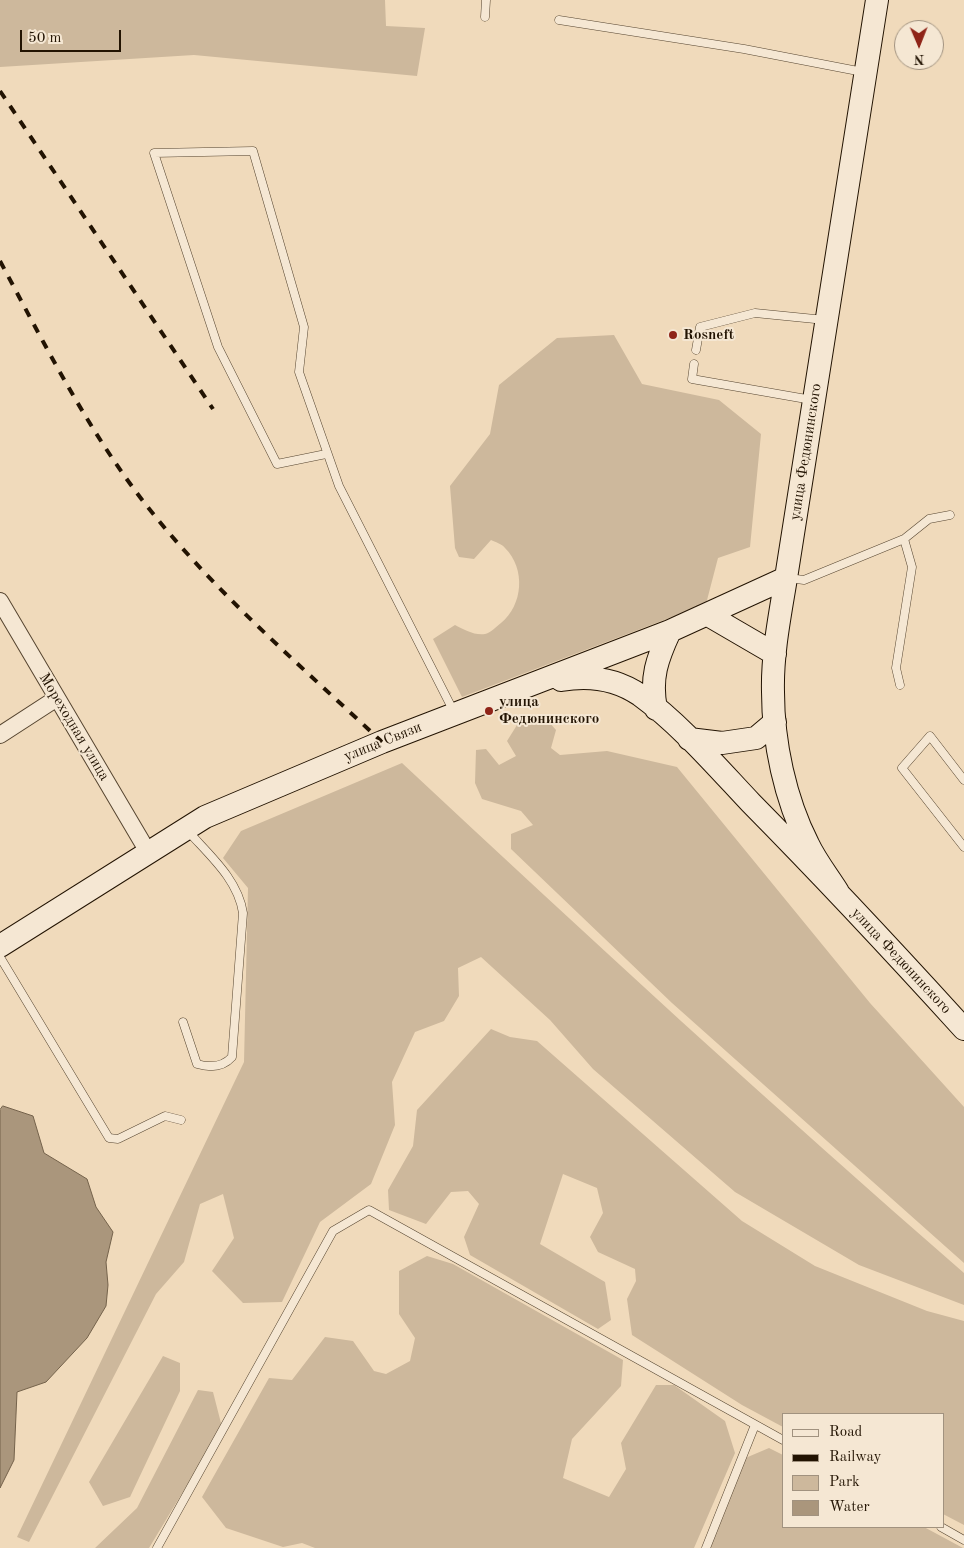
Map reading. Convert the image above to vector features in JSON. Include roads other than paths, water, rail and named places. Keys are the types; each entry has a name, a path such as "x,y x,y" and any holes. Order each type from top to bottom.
{"main road":[{"name":"улица Федюнинского","path":"838,892 808,844 794,810 781,763 773,691 775,654 786,578 877,0"},
{"name":"улица Связи","path":"0,946 186,828 270,788 455,713 670,631 786,578"},
{"path":"708,615 775,654"},
{"path":"656,709 652,690 654,674 660,653 670,631"},
{"name":"улица Федюнинского","path":"525,686 575,678 598,677 623,686 640,695 689,739 838,892 964,1029"},
{"path":"689,739 722,743 756,738 775,722"}],"street":[{"name":"Мореходная улица","path":"0,601 148,852"},
{"path":"0,735 56,698"}],"lane":[{"path":"485,17 486,0"},
{"path":"559,20 744,49 865,73"},
{"path":"326,454 277,464 218,347 154,153 253,151 304,327 299,372 326,454 339,486 455,713"},
{"path":"696,350 700,327 756,313 827,320"},
{"path":"694,364 692,379 815,400"},
{"path":"786,578 804,580 904,539 929,519 950,515"},
{"path":"900,685 896,668 912,567 904,539"},
{"path":"964,780 930,736 902,768 964,846"},
{"path":"183,1022 198,1064 208,1067 226,1064 232,1057 243,913 241,898 235,885 186,828"},
{"path":"0,956 109,1138 118,1139 166,1116 181,1120"},
{"path":"157,1548 333,1231 369,1210 782,1439"},
{"path":"706,1548 755,1425"},
{"path":"943,1528 964,1540"}],"water":[{"path":"3,1106 33,1116 44,1153 87,1179 96,1207 113,1232 106,1262 108,1285 106,1306 87,1338 46,1382 17,1392 14,1460 0,1488 0,1110"}],"railway":[{"path":"0,91 213,409"},
{"path":"0,261 84,414 122,473 143,501 170,534 227,596 382,742"}],"place":[{"name":"Rosneft","path":"673,335"},
{"name":"улица Федюнинского","path":"489,711"}]}
